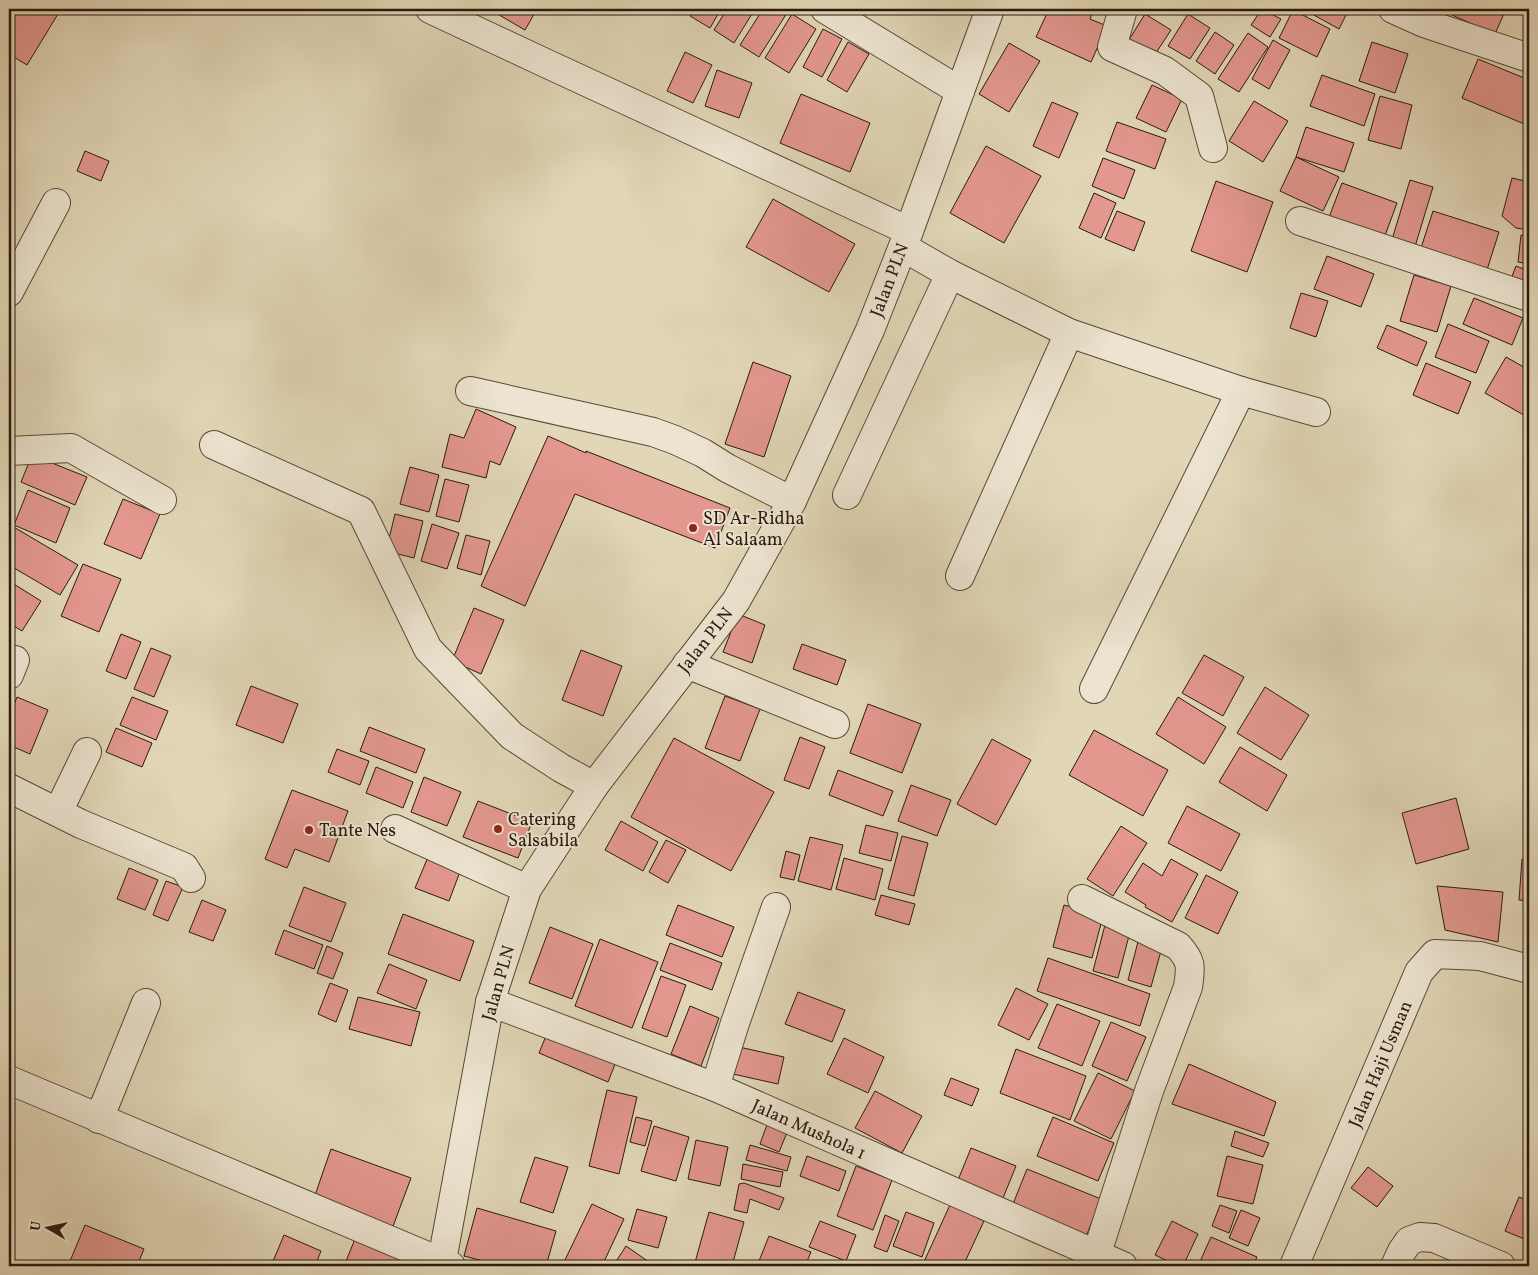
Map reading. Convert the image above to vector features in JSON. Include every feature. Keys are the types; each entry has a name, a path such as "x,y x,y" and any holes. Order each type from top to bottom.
{"street":[{"path":"430,9 906,239 950,274 1069,333 1241,391 1316,412"},
{"path":"826,9 960,92"},
{"name":"Jalan PLN","path":"444,1265 490,1002 526,889 594,786 736,601 792,501 870,330 906,239 990,9"},
{"path":"1123,9 1112,47 1165,71 1199,96 1213,148"},
{"path":"1393,9 1428,16 1529,58"},
{"path":"9,292 56,203"},
{"path":"1300,221 1529,296"},
{"path":"846,495 950,274"},
{"path":"960,576 1069,333"},
{"path":"470,391 634,428 675,440 792,501"},
{"path":"1094,689 1241,391"},
{"path":"214,445 361,511 428,649 512,736 561,768 594,786"},
{"path":"9,451 71,448 162,500"},
{"path":"687,664 835,724"},
{"path":"58,812 88,752"},
{"path":"9,788 81,824 184,867 192,878"},
{"path":"395,829 526,889"},
{"path":"1082,900 1178,946 1188,956 1191,969 1188,986 1150,1091 1096,1256"},
{"path":"715,1087 776,906"},
{"name":"Jalan Haji Usman","path":"1294,1266 1419,972 1435,954 1480,956 1529,970"},
{"name":"Jalan Mushola 1","path":"490,1002 715,1087 1096,1256 1123,1266"},
{"path":"99,1119 146,1004"},
{"path":"9,1080 444,1265"},
{"path":"1395,1266 1409,1240 1420,1237 1434,1238 1501,1266"}],"building":[{"path":"9,9 61,9 27,65 9,54"},
{"path":"489,9 537,9 525,30"},
{"path":"694,9 721,9 710,28 690,16"},
{"path":"727,9 755,9 734,43 714,30"},
{"path":"763,9 781,9 787,13 759,57 740,45"},
{"path":"1049,9 1094,9 1090,19 1107,26 1091,62 1036,37"},
{"path":"1262,9 1281,19 1270,37 1251,25"},
{"path":"1303,9 1349,9 1339,29"},
{"path":"1455,9 1506,9 1495,34 1452,15"},
{"path":"1293,10 1330,29 1317,57 1279,38"},
{"path":"792,14 816,29 789,73 765,58"},
{"path":"1145,14 1171,30 1152,59 1127,43"},
{"path":"1188,14 1210,28 1190,59 1168,46"},
{"path":"823,29 842,39 822,77 803,67"},
{"path":"1215,32 1234,45 1215,74 1196,61"},
{"path":"1248,33 1268,47 1239,92 1218,79"},
{"path":"1273,40 1290,50 1269,89 1252,79"},
{"path":"848,42 869,54 847,92 827,80"},
{"path":"1372,42 1408,54 1395,93 1359,81"},
{"path":"1009,43 1040,61 1009,112 979,94"},
{"path":"685,52 712,65 693,103 667,91"},
{"path":"1478,59 1529,80 1529,126 1462,98"},
{"path":"717,70 752,83 739,118 705,106"},
{"path":"1322,75 1375,94 1364,126 1310,106"},
{"path":"1152,85 1182,99 1166,132 1136,118"},
{"path":"801,94 870,123 850,172 780,143"},
{"path":"1380,96 1412,105 1401,149 1368,140"},
{"path":"1254,101 1288,121 1263,162 1229,141"},
{"path":"1052,102 1078,113 1059,158 1033,146"},
{"path":"1117,122 1166,139 1155,169 1106,151"},
{"path":"1306,127 1354,143 1344,172 1296,157"},
{"path":"986,146 1041,176 1004,243 950,213"},
{"path":"85,151 109,161 101,181 77,171"},
{"path":"1296,157 1339,177 1323,211 1280,191"},
{"path":"1103,158 1135,170 1124,199 1092,186"},
{"path":"1512,178 1529,182 1529,230 1516,228 1502,216"},
{"path":"1410,180 1433,187 1414,250 1391,243"},
{"path":"1216,181 1273,202 1247,272 1191,251"},
{"path":"1342,183 1397,203 1383,241 1328,220"},
{"path":"1094,193 1116,203 1101,238 1079,228"},
{"path":"773,199 855,244 829,292 746,247"},
{"path":"1117,211 1145,222 1134,251 1105,239"},
{"path":"1433,211 1499,232 1486,273 1420,251"},
{"path":"1521,235 1529,236 1529,264 1518,262"},
{"path":"1327,256 1374,274 1361,307 1314,289"},
{"path":"1516,266 1529,271 1529,286 1511,279"},
{"path":"1414,275 1451,286 1437,332 1400,321"},
{"path":"1301,293 1328,301 1316,337 1290,328"},
{"path":"1474,298 1523,318 1512,345 1463,324"},
{"path":"1448,324 1489,341 1476,373 1435,357"},
{"path":"1387,325 1427,342 1417,366 1377,348"},
{"path":"1506,357 1529,370 1529,418 1485,393"},
{"path":"753,362 791,376 764,457 725,444"},
{"path":"1426,363 1471,382 1458,414 1413,395"},
{"path":"476,409 516,427 500,465 490,461 486,478 442,467 450,434 464,438"},
{"name":"SD Ar-Ridha Al Salaam","path":"548,436 586,453 586,451 730,508 715,548 575,494 525,606 481,586"},
{"path":"32,455 87,477 75,505 21,482"},
{"path":"410,467 439,475 429,512 400,504"},
{"path":"445,479 469,485 459,522 436,516"},
{"path":"28,490 70,508 56,543 14,525"},
{"path":"123,499 160,514 141,559 104,544"},
{"path":"395,514 423,521 414,558 386,551"},
{"path":"432,524 459,533 447,569 421,561"},
{"path":"12,526 78,565 60,595 9,565 9,531"},
{"path":"466,535 490,541 481,575 457,568"},
{"path":"83,564 121,579 99,632 61,616"},
{"path":"9,581 41,601 22,631 9,623"},
{"path":"474,608 504,620 481,674 452,661"},
{"path":"738,614 765,625 752,663 723,652"},
{"path":"121,634 141,642 126,679 106,671"},
{"path":"802,644 846,660 837,685 793,669"},
{"path":"151,648 171,656 154,697 134,689"},
{"path":"581,650 622,666 603,716 562,700"},
{"path":"1204,655 1244,677 1223,716 1182,693"},
{"path":"251,686 298,704 283,743 236,725"},
{"path":"1265,687 1309,715 1281,760 1237,733"},
{"path":"725,696 760,709 740,761 705,748"},
{"path":"17,697 48,710 30,754 9,745 9,717"},
{"path":"132,697 168,711 156,740 120,725"},
{"path":"1178,697 1226,727 1204,764 1156,734"},
{"path":"868,704 921,724 902,773 850,753"},
{"path":"369,727 425,749 416,773 360,751"},
{"path":"116,728 152,743 142,767 106,752"},
{"path":"1094,730 1168,770 1143,816 1069,775"},
{"path":"800,737 825,747 809,789 784,780"},
{"path":"674,738 774,792 731,871 631,817"},
{"path":"992,739 1031,760 996,825 957,804"},
{"path":"1240,747 1287,775 1267,811 1219,782"},
{"path":"337,749 369,761 360,785 328,772"},
{"path":"376,767 413,782 403,808 366,793"},
{"path":"838,770 893,791 883,816 829,795"},
{"path":"424,777 461,792 447,826 411,812"},
{"path":"911,785 951,800 937,836 898,821"},
{"name":"Tante Nes","path":"292,790 348,811 329,862 295,849 287,868 265,859"},
{"path":"1456,798 1469,849 1416,864 1402,813"},
{"name":"Catering Salsabila","path":"478,801 532,822 518,858 463,837"},
{"path":"1187,806 1240,834 1221,871 1168,843"},
{"path":"621,821 658,842 643,871 605,850"},
{"path":"866,825 898,833 891,861 859,853"},
{"path":"1121,826 1147,843 1113,896 1087,879"},
{"path":"902,836 928,843 914,896 888,889"},
{"path":"810,837 843,845 831,890 798,881"},
{"path":"666,840 686,850 668,883 649,872"},
{"path":"786,851 800,855 794,880 780,877"},
{"path":"428,857 461,869 449,901 415,888"},
{"path":"844,858 883,869 875,900 836,889"},
{"path":"1171,859 1198,874 1172,922 1145,907 1146,905 1125,892 1143,863 1162,876"},
{"path":"1522,859 1529,859 1529,901 1519,900"},
{"path":"129,868 158,880 145,910 117,899"},
{"path":"1206,875 1238,892 1218,934 1185,918"},
{"path":"166,881 183,887 168,921 153,915"},
{"path":"1437,886 1503,892 1498,942 1445,930"},
{"path":"304,887 346,903 331,942 289,926"},
{"path":"881,895 915,904 909,925 875,915"},
{"path":"202,900 226,910 213,941 189,932"},
{"path":"678,905 734,927 722,957 666,935"},
{"path":"1064,905 1103,916 1092,958 1053,947"},
{"path":"403,914 474,941 460,981 388,954"},
{"path":"1106,921 1131,928 1118,978 1093,971"},
{"path":"550,927 593,944 572,999 529,983"},
{"path":"284,930 323,945 314,969 275,954"},
{"path":"1140,934 1164,940 1151,987 1128,980"},
{"path":"600,939 658,962 632,1028 575,1006"},
{"path":"670,943 722,963 712,990 660,970"},
{"path":"327,946 343,953 333,979 317,973"},
{"path":"1048,958 1150,994 1140,1026 1037,991"},
{"path":"389,964 427,980 416,1009 377,993"},
{"path":"661,976 686,985 667,1037 642,1028"},
{"path":"330,983 348,990 336,1022 318,1014"},
{"path":"1016,988 1048,1004 1029,1040 998,1025"},
{"path":"798,992 845,1010 832,1042 785,1024"},
{"path":"358,997 420,1012 411,1046 349,1029"},
{"path":"1057,1004 1100,1021 1082,1066 1038,1048"},
{"path":"690,1006 719,1018 701,1066 671,1054"},
{"path":"1111,1022 1146,1037 1127,1081 1092,1066"},
{"path":"550,1026 619,1054 608,1082 539,1053"},
{"path":"844,1038 884,1057 868,1093 827,1074"},
{"path":"739,1047 784,1057 778,1084 733,1074"},
{"path":"1016,1049 1086,1076 1070,1120 1000,1093"},
{"path":"1189,1064 1276,1102 1264,1136 1172,1104"},
{"path":"1098,1073 1135,1091 1111,1139 1074,1121"},
{"path":"951,1078 979,1089 972,1106 944,1095"},
{"path":"607,1090 637,1097 619,1174 589,1166"},
{"path":"875,1091 922,1116 902,1153 855,1128"},
{"path":"636,1117 652,1121 645,1146 630,1142"},
{"path":"1053,1117 1114,1143 1098,1181 1037,1156"},
{"path":"768,1122 788,1130 779,1152 760,1144"},
{"path":"654,1126 689,1137 676,1181 641,1171"},
{"path":"1235,1131 1269,1143 1263,1157 1231,1146"},
{"path":"696,1140 728,1147 720,1186 688,1179"},
{"path":"750,1145 791,1157 787,1171 746,1160"},
{"path":"971,1148 1016,1166 1001,1203 956,1185"},
{"path":"331,1149 411,1178 392,1229 313,1201"},
{"path":"807,1156 846,1171 839,1191 800,1176"},
{"path":"1227,1156 1263,1165 1253,1204 1217,1196"},
{"path":"535,1157 568,1167 553,1213 520,1202"},
{"path":"743,1164 783,1172 780,1187 741,1179"},
{"path":"856,1166 892,1180 873,1230 837,1216"},
{"path":"1368,1167 1393,1186 1377,1207 1351,1188"},
{"path":"1027,1169 1101,1199 1085,1239 1011,1209"},
{"path":"744,1183 784,1198 779,1210 750,1199 747,1213 734,1210 739,1184"},
{"path":"1519,1197 1529,1201 1529,1241 1505,1231"},
{"path":"592,1204 624,1219 602,1266 567,1266 563,1264"},
{"path":"950,1205 984,1221 963,1266 922,1266"},
{"path":"1220,1205 1237,1211 1229,1233 1212,1226"},
{"path":"477,1208 556,1231 546,1266 502,1266 464,1256"},
{"path":"637,1209 667,1217 658,1248 628,1240"},
{"path":"1241,1210 1260,1218 1248,1246 1229,1238"},
{"path":"709,1212 744,1222 732,1266 694,1266"},
{"path":"906,1212 934,1223 922,1257 893,1246"},
{"path":"885,1215 899,1221 887,1252 874,1247"},
{"path":"820,1221 856,1235 846,1261 809,1247"},
{"path":"1172,1221 1198,1234 1183,1266 1178,1266 1155,1255"},
{"path":"85,1225 144,1249 137,1266 68,1266"},
{"path":"357,1234 408,1256 404,1266 344,1266"},
{"path":"284,1235 321,1251 315,1266 271,1266"},
{"path":"769,1236 811,1252 805,1266 757,1266"},
{"path":"1211,1237 1257,1257 1253,1266 1198,1266"},
{"path":"626,1246 652,1264 651,1266 613,1266"}],"place":[{"name":"SD Ar-Ridha Al Salaam","path":"693,528"},
{"name":"Catering Salsabila","path":"498,829"},
{"name":"Tante Nes","path":"309,830"}]}
